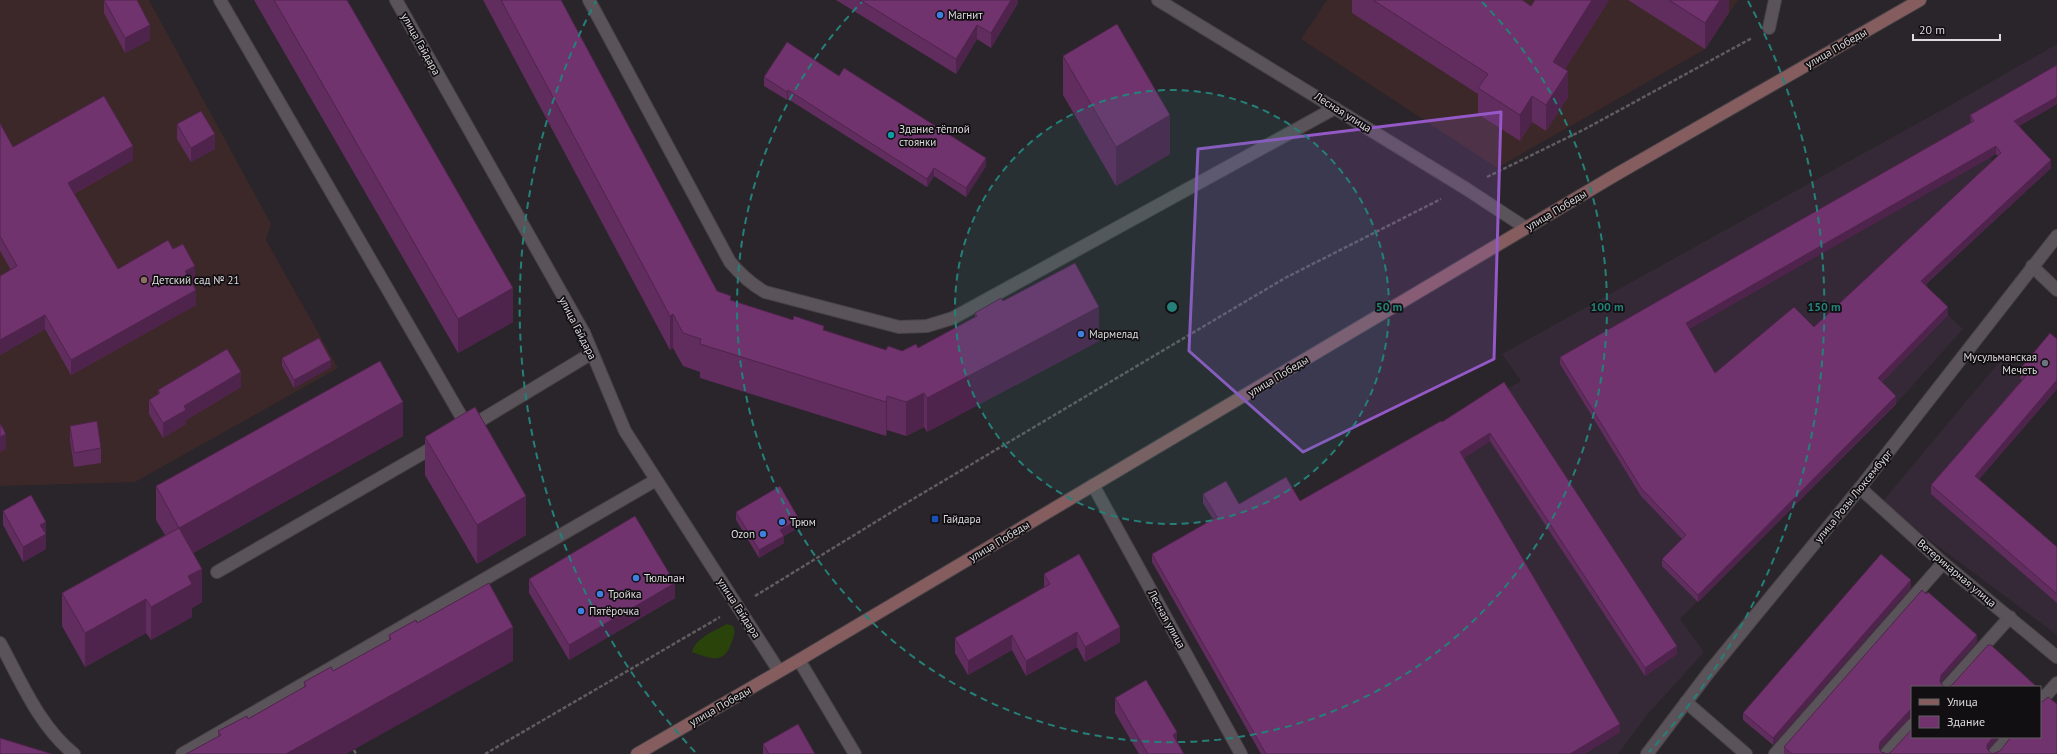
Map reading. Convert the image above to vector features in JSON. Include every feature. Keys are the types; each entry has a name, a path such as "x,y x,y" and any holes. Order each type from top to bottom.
{"street":[{"path":"220,0 468,428"},
{"name":"улица Гайдара","path":"396,0 576,319 625,432 779,671"},
{"path":"589,0 730,262 740,275 752,285 781,297 899,327 927,326 953,318 1335,108"},
{"name":"Лесная улица","path":"1158,0 1465,188 1526,228"},
{"path":"1769,28 1775,0"},
{"name":"улица Победы","path":"637,754 799,660 1526,228 1920,0"},
{"name":"улица Розы Люксембург","path":"1647,754 1709,672 1860,488 2032,266 2057,236"},
{"path":"2032,266 2057,290"},
{"path":"217,572 468,428 592,353"},
{"path":"182,754 656,480"},
{"name":"Лесная улица","path":"1093,485 1241,754"},
{"name":"Ветеринарная улица","path":"1860,488 1943,563 2057,656"},
{"path":"1775,754 1943,563"},
{"path":"1948,686 2010,617"},
{"path":"0,643 45,724 74,754"},
{"path":"799,660 855,754"},
{"path":"2041,701 2057,683"},
{"path":"1686,702 1746,754"},
{"path":"1886,754 1911,726"},
{"path":"1994,754 2008,738"}],"path":[{"path":"485,754 737,606 914,498 1285,278 1368,234 1585,129 1769,28"},
{"path":"354,750 356,754"}],"highlighted area":[{"path":"1501,112 1494,359 1303,452 1189,351 1198,149"}],"shaded area":[{"name":"Детский сад № 21","path":"0,0 149,0 271,224 266,240 338,368 135,482 0,486"},
{"path":"1327,0 1738,0 1705,49 1497,168 1301,39"},
{"path":"2057,44 2057,104 1984,146 2005,182 2036,153 2051,168 1927,283 1930,297 1963,329 1896,404 1680,619 1704,652 1647,715 1618,754 1261,754 1166,587 1521,381 1502,354 1958,101"},
{"path":"2000,361 2047,401 1975,484 2057,556 2057,635 1927,538 1883,501"}],"green space":[{"path":"727,624 733,626 735,632 729,649 725,654 721,657 711,658 692,652 697,642 702,638"}],"building":[{"path":"104,0 137,0 150,25 125,38"},
{"path":"274,0 347,0 513,288 458,319"},
{"path":"501,0 561,0 717,291 731,296 730,300 793,320 794,316 824,326 823,330 886,350 888,346 902,351 916,344 918,348 977,316 975,313 1001,298 1003,301 1075,263 1099,307 927,398 924,393 906,402 887,396 886,402 700,344 701,339 683,333 673,314 670,316"},
{"path":"860,0 1011,0 991,33 977,25 956,59"},
{"path":"1373,0 1522,0 1531,6 1535,0 1592,0 1553,62 1568,71 1546,105 1532,96 1520,115 1478,88 1488,74"},
{"path":"1669,0 1720,0 1705,23"},
{"path":"1117,24 1170,115 1116,147 1063,56"},
{"path":"787,42 839,76 844,68 986,158 966,188 934,168 927,179 788,90 787,92 764,77"},
{"path":"2057,65 2057,97 2014,121 2051,160 1921,281 1948,307 1878,378 1896,396 1698,595 1662,559 1686,535 1641,488 1560,357 1974,121 1970,115","holes":["1996,146 2001,153 1814,327 1794,307 1715,373 1686,323"]},
{"path":"104,96 133,146 68,183 118,269 168,240 173,249 183,244 195,266 185,271 196,290 71,360 45,315 0,340 0,276 17,266 0,236 0,123 13,147"},
{"path":"201,111 215,134 191,148 177,124"},
{"path":"2050,333 2057,339 2057,380 1975,476 2057,547 2057,594 1931,485 2027,375 2020,369"},
{"path":"319,338 331,360 294,380 282,358"},
{"path":"227,349 241,372 184,406 186,410 163,423 149,400 160,393 158,390"},
{"path":"380,361 403,402 179,528 156,486"},
{"path":"1504,382 1677,646 1645,668 1490,433 1460,452 1620,724 1570,754 1266,754 1152,554 1217,517 1203,494 1226,481 1239,504 1286,477 1300,501 1441,421 1442,422"},
{"path":"475,407 526,496 477,525 425,437"},
{"path":"97,421 101,448 74,453 70,426"},
{"path":"0,423 6,434 0,437"},
{"path":"780,486 799,519 780,530 784,536 759,550 736,512"},
{"path":"31,495 46,522 40,525 46,534 23,547 3,511"},
{"name":"Тройка","path":"635,516 675,583 569,645 529,579"},
{"path":"179,528 202,569 188,576 192,584 151,607 146,599 85,633 62,593"},
{"path":"1079,554 1120,627 1085,647 1077,632 1026,661 1012,635 968,661 955,638 1050,584 1044,574"},
{"path":"1881,554 1911,580 1773,738 1743,713"},
{"path":"489,583 513,627 286,754 186,754 221,735 218,731 247,716 248,719 306,686 304,682 331,667 333,671 391,639 389,635 416,620 417,623"},
{"path":"1922,590 1926,594 1928,592 1977,635 1941,675 1940,681 1944,686 1911,686 1911,710 1880,742 1879,748 1881,752 1888,754 1792,754 1784,747"},
{"path":"1988,645 1991,645 2036,686 1949,686 1952,685"},
{"path":"1146,680 1177,732 1173,735 1184,754 1148,754 1115,698"},
{"path":"2048,697 2057,704 2057,754 1992,754 2000,751 2010,738 2041,738 2041,702"},
{"path":"798,724 815,754 769,754 763,744"},
{"path":"1911,730 1911,738 1992,738 1987,745 1987,749 1992,754 1888,754"},
{"path":"0,738 52,754 0,754"}],"place":[{"name":"Магнит","path":"940,15"},
{"name":"Здание тёплой стоянки","path":"891,135"},
{"name":"Детский сад № 21","path":"144,280"},
{"name":"Мармелад","path":"1081,334"},
{"name":"Мусульманская Мечеть","path":"2045,363"},
{"name":"Гайдара","path":"935,519"},
{"name":"Трюм","path":"782,522"},
{"name":"Ozon","path":"763,534"},
{"name":"Тюльпан","path":"636,578"},
{"name":"Тройка","path":"600,594"},
{"name":"Пятёрочка","path":"581,611"}]}
